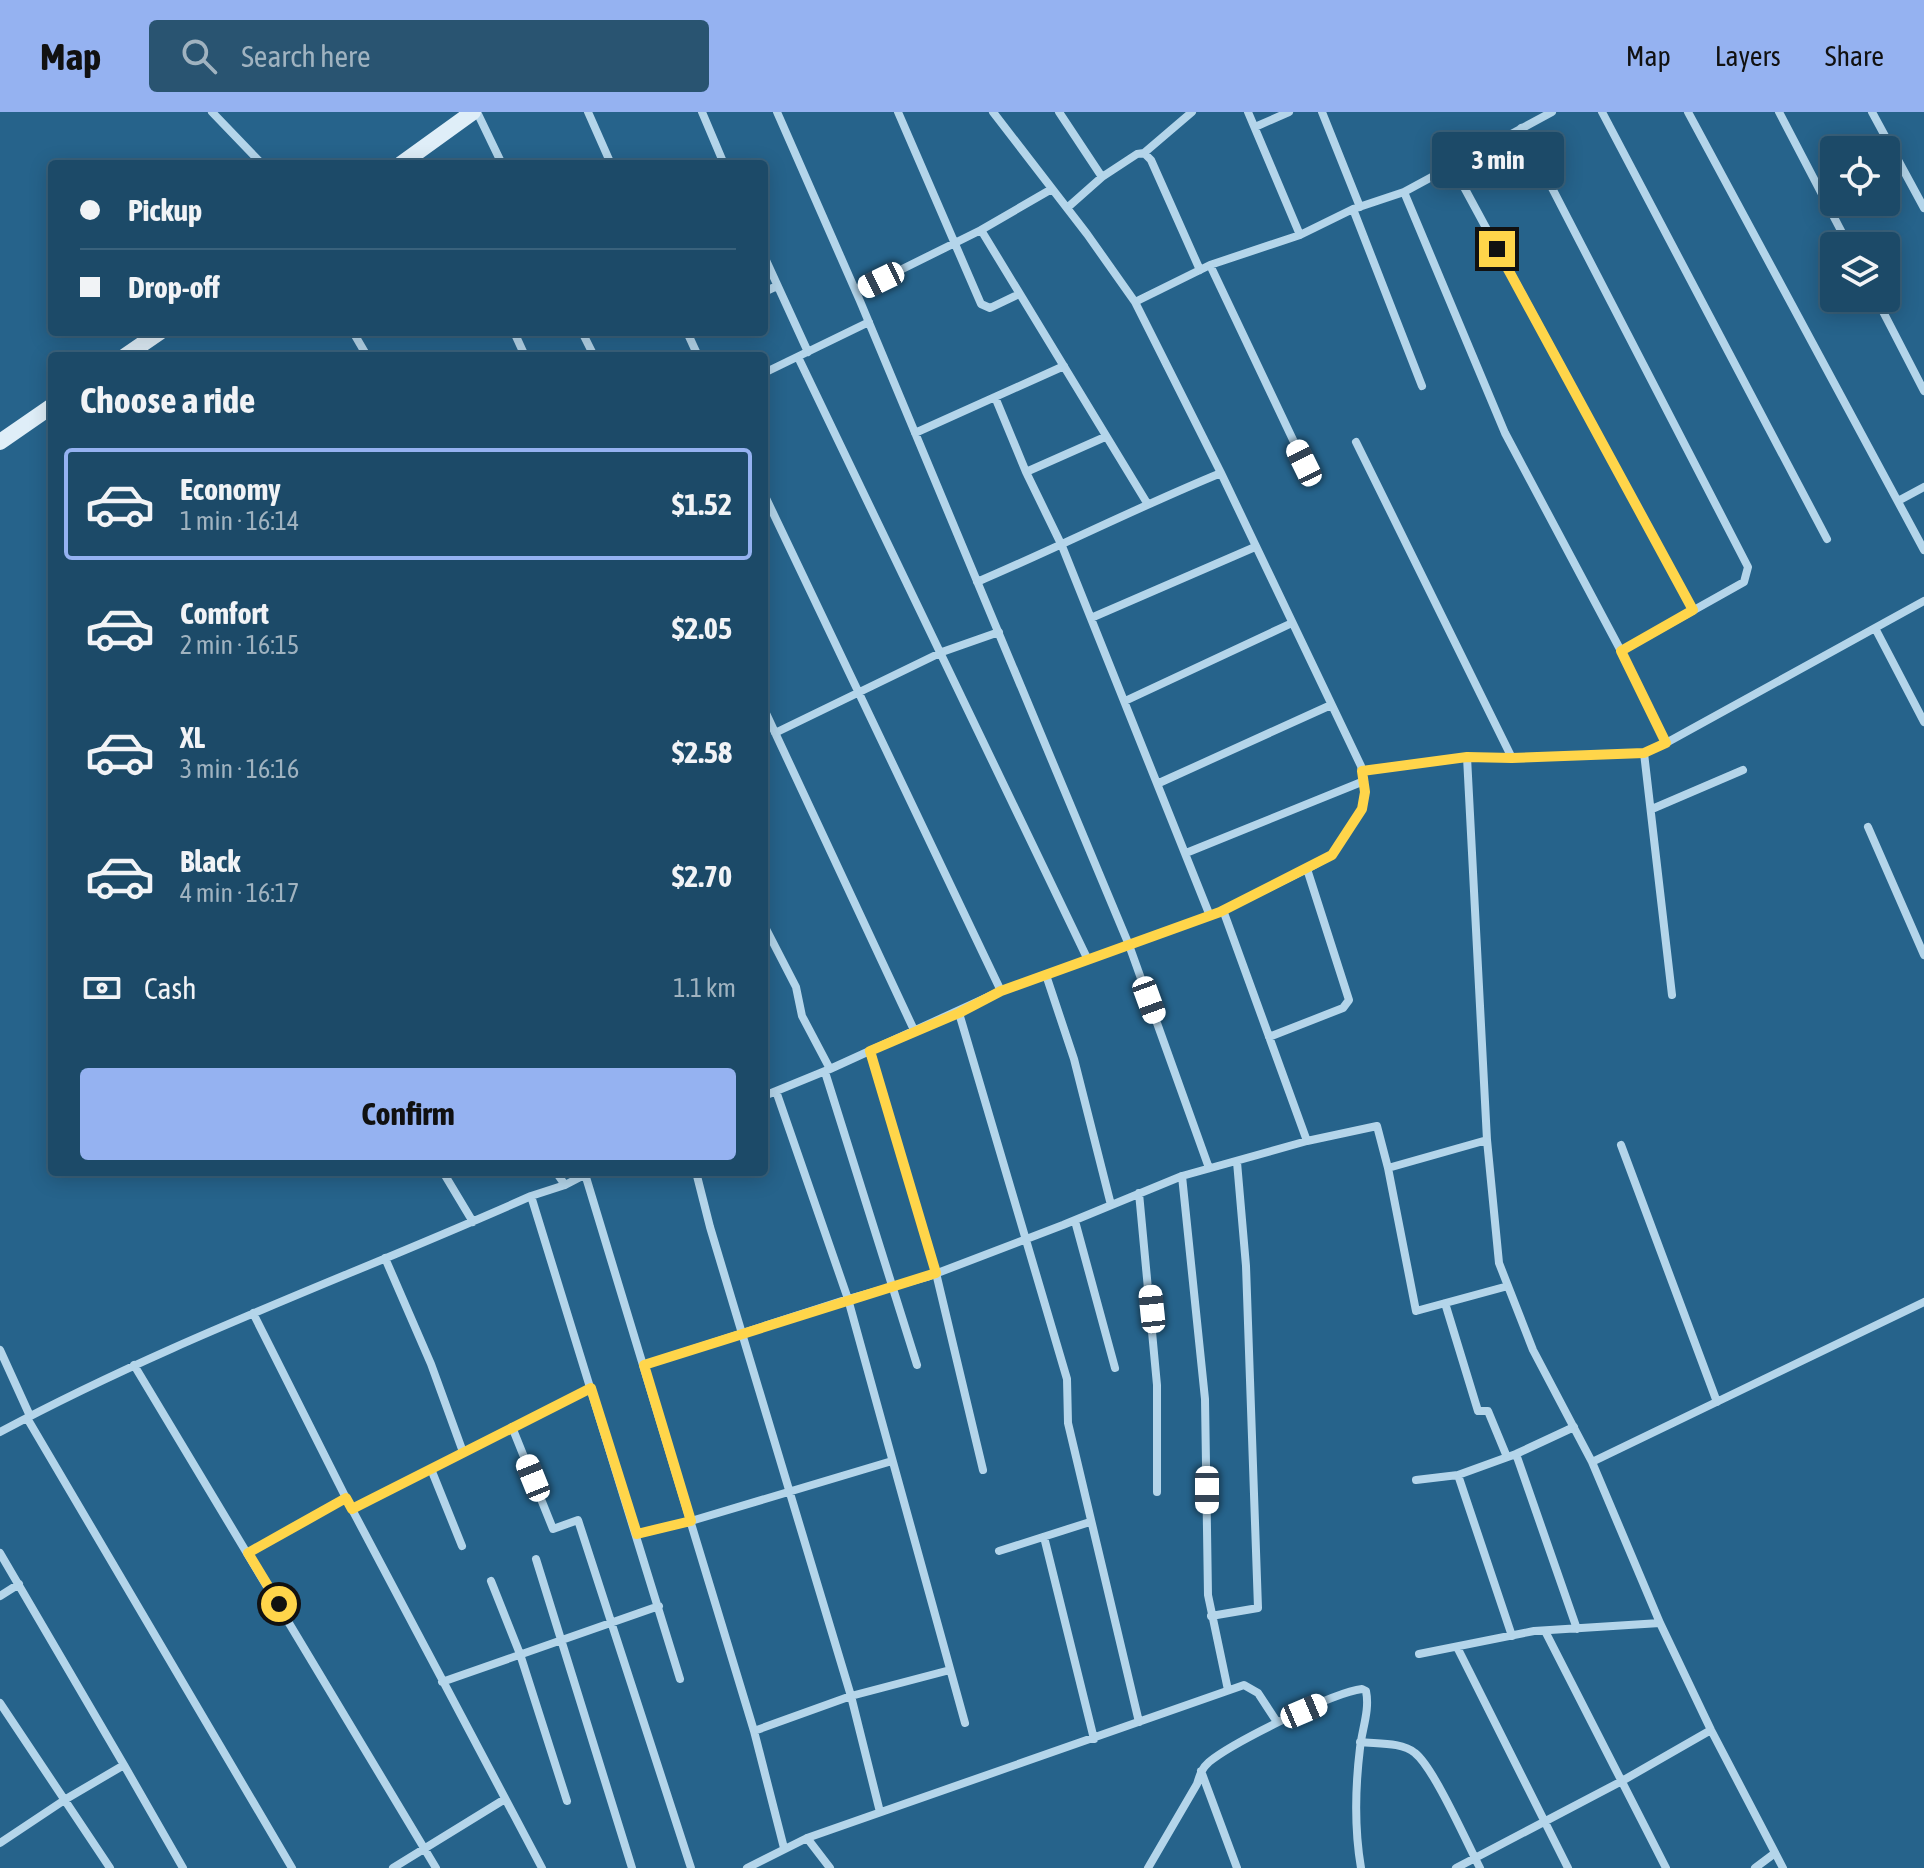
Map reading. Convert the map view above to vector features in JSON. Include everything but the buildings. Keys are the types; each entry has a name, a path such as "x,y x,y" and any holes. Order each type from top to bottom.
{"street":[{"path":"212,112 258,160"},
{"path":"407,160 475,112 500,160"},
{"path":"588,112 609,160"},
{"path":"702,112 722,160"},
{"path":"777,112 869,322 1129,945 1209,1168"},
{"path":"898,112 985,308 1019,294"},
{"path":"768,1094 959,1013 1001,991 1223,910 1332,855 1362,809 1363,776 1221,473 1135,302 993,112"},
{"path":"1059,112 1102,177"},
{"path":"1067,208 1102,177 1137,154 1144,153 1179,116 1192,112"},
{"path":"1248,112 1300,235"},
{"path":"1255,127 1289,112"},
{"path":"1322,112 1422,386"},
{"path":"1135,302 1210,265 1300,235 1357,208 1404,192 1552,112"},
{"path":"1602,112 1827,539"},
{"path":"1688,112 1924,550"},
{"path":"1779,112 1842,232"},
{"path":"1872,112 1924,208"},
{"path":"1521,128 1748,567 1744,582 1621,651"},
{"path":"1144,153 1151,160 1200,270"},
{"path":"1452,165 1693,610"},
{"path":"856,292 981,230 1050,190"},
{"path":"1404,192 1505,433 1621,651 1666,743"},
{"path":"981,230 1147,503"},
{"path":"768,265 808,352"},
{"path":"1210,265 1304,463"},
{"path":"768,290 777,286"},
{"path":"1883,312 1924,391"},
{"path":"768,371 869,322"},
{"path":"131,352 154,336"},
{"path":"798,357 1088,960"},
{"path":"915,433 1064,366"},
{"path":"995,397 1026,472 1062,546 1210,916"},
{"path":"0,442 48,409"},
{"path":"1026,472 1105,437"},
{"path":"1356,442 1512,758"},
{"path":"977,582 1062,546 1147,503 1221,473"},
{"path":"1898,501 1924,487"},
{"path":"768,502 1001,991"},
{"path":"1091,618 1255,547"},
{"path":"1186,853 1363,776 1467,757 1644,753 1924,601"},
{"path":"1125,701 1292,623"},
{"path":"1875,628 1924,722"},
{"path":"775,733 942,652 999,632"},
{"path":"1159,783 1331,705"},
{"path":"768,718 914,1030"},
{"path":"1644,753 1672,995"},
{"path":"1467,757 1487,1140 1499,1263 1533,1350 1592,1462 1660,1623 1711,1730 1783,1868"},
{"path":"1652,809 1743,770"},
{"path":"1868,827 1924,955"},
{"path":"1269,1037 1343,1008 1349,1000 1307,869"},
{"path":"1223,910 1307,1141"},
{"path":"768,933 796,987 802,1016 828,1070 917,1365"},
{"path":"1046,975 1074,1059 1111,1205"},
{"path":"959,1013 1067,1379 1068,1423 1139,1722"},
{"path":"870,1051 936,1273 983,1470"},
{"path":"776,1091 848,1299 965,1723"},
{"path":"644,1365 936,1273 1075,1221 1182,1176 1307,1141 1377,1126 1416,1311 1508,1286"},
{"path":"1388,1168 1487,1140"},
{"path":"1621,1145 1717,1402"},
{"path":"1211,1616 1258,1608 1247,1282 1237,1162"},
{"path":"445,1176 473,1222"},
{"path":"559,1176 565,1185"},
{"path":"0,1432 134,1365 582,1176"},
{"path":"589,1176 754,1731 784,1848"},
{"path":"697,1176 851,1696 880,1812"},
{"path":"1182,1176 1205,1399 1208,1595 1228,1690"},
{"path":"1139,1193 1157,1385 1157,1492"},
{"path":"531,1196 680,1679"},
{"path":"1075,1221 1115,1368"},
{"path":"385,1258 431,1364 463,1452"},
{"path":"1592,1462 1924,1302"},
{"path":"1445,1303 1478,1411 1488,1411 1512,1456 1577,1629"},
{"path":"253,1313 346,1498 542,1868"},
{"path":"0,1350 29,1417 292,1868"},
{"path":"134,1365 436,1868"},
{"path":"352,1509 591,1388"},
{"path":"512,1427 553,1529 578,1520 691,1868"},
{"path":"1416,1480 1458,1475 1512,1456 1574,1427"},
{"path":"637,1534 892,1461"},
{"path":"431,1469 462,1546"},
{"path":"1458,1475 1512,1636"},
{"path":"248,1553 346,1498"},
{"path":"999,1551 1090,1522"},
{"path":"1044,1537 1094,1739"},
{"path":"0,1553 183,1868"},
{"path":"536,1559 632,1868"},
{"path":"491,1581 520,1654 567,1801"},
{"path":"0,1596 19,1584"},
{"path":"442,1682 659,1606"},
{"path":"1419,1654 1545,1631 1660,1623"},
{"path":"1545,1631 1666,1868"},
{"path":"1457,1647 1568,1868"},
{"path":"754,1731 851,1696 950,1670"},
{"path":"747,1868 807,1838 1244,1685 1258,1693 1277,1722"},
{"path":"1148,1868 1197,1784 1201,1770 1210,1761 1277,1722 1362,1689 1366,1691 1368,1700 1360,1742 1355,1824 1361,1868"},
{"path":"0,1703 110,1868"},
{"path":"1456,1868 1622,1781 1711,1730"},
{"path":"1360,1742 1403,1747 1415,1753 1429,1769 1480,1868"},
{"path":"0,1843 124,1765"},
{"path":"1201,1770 1237,1868"},
{"path":"393,1868 505,1799"},
{"path":"807,1838 830,1868"},
{"path":"1755,1868 1775,1853"}],"route":[{"path":"279,1604 248,1553 346,1498 352,1509 591,1388 637,1534 691,1521 644,1365 936,1273 870,1051 959,1013 1001,991 1220,912 1332,855 1362,809 1365,792 1362,771 1467,757 1644,753 1666,743 1621,651 1693,610 1497,249"}]}
